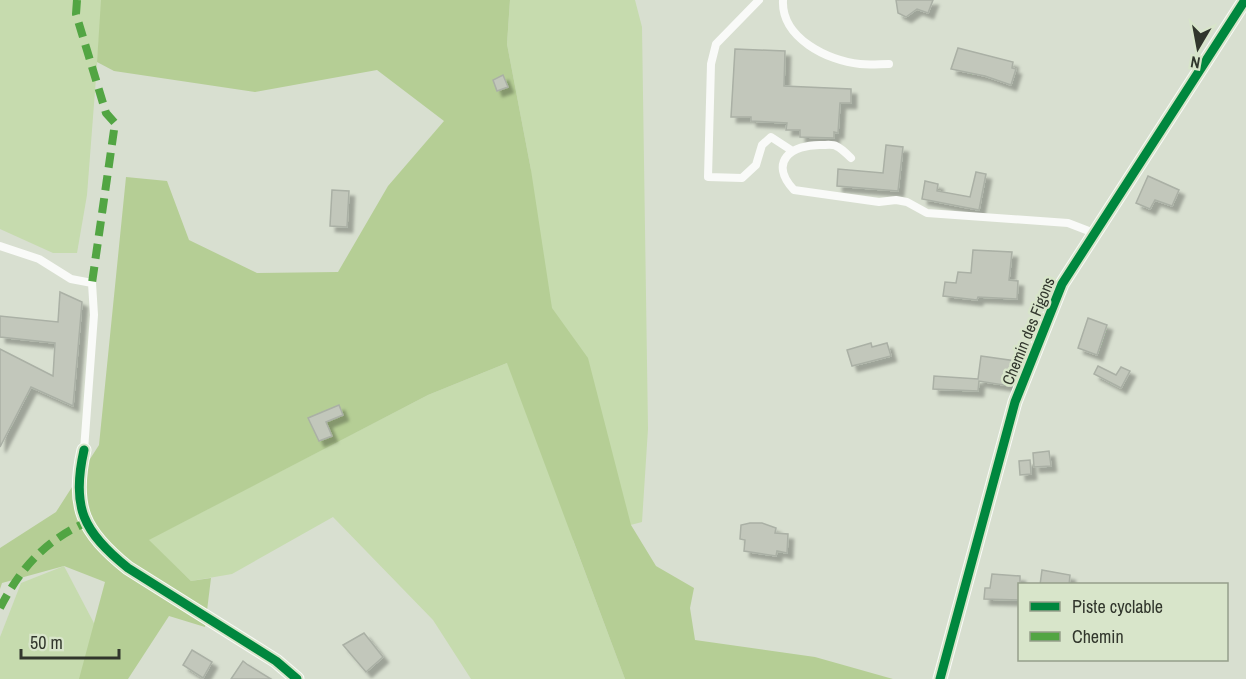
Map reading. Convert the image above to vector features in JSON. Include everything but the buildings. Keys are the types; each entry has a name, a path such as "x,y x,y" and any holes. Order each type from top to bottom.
{"street":[{"name":"Chemin des Figons","path":"939,679 1025,372 1056,294 1245,0"},
{"path":"84,450 77,481 78,502 95,537 109,553 128,568 276,661 297,679"}],"lane":[{"path":"759,0 716,44 711,64 708,177 742,178 756,165 762,145 771,137 791,150"},
{"path":"783,0 783,8 792,31 812,49 859,64 889,64"},
{"path":"851,158 836,146 805,145 791,150 782,165 784,180 794,190 879,202 896,200 907,202 927,213 1068,223 1094,233"},
{"path":"0,246 39,260 71,279 92,283 94,315 84,450"}],"green space":[{"path":"0,0 102,0 87,195 77,253 53,253 0,229"},
{"path":"101,0 510,0 507,44 531,170 552,308 588,358 631,525 656,566 694,588 690,608 695,640 815,657 893,679 625,679 507,363 428,395 149,540 191,581 211,578 205,627 169,616 128,679 79,679 105,582 64,566 2,583 0,589 0,548 56,512 99,445 126,177 167,181 189,240 257,273 338,272 388,186 444,121 377,70 255,92 114,71 97,62"},
{"path":"510,0 635,0 642,27 648,429 642,522 573,540 625,679 471,679 433,620 333,517 232,574 191,581 148,540 428,395 507,363 531,170 507,44"},
{"path":"64,566 96,627 80,679 0,679 0,637 21,583"}],"marked path":[{"path":"77,0 76,14 106,113 115,123 92,283"},
{"path":"0,608 8,593 36,556 59,537 87,522"}],"cycle path":[{"path":"940,679 1015,402 1062,284 1245,0"},
{"path":"84,450 80,470 80,503 84,517 100,542 128,568 276,661 297,679"}]}
